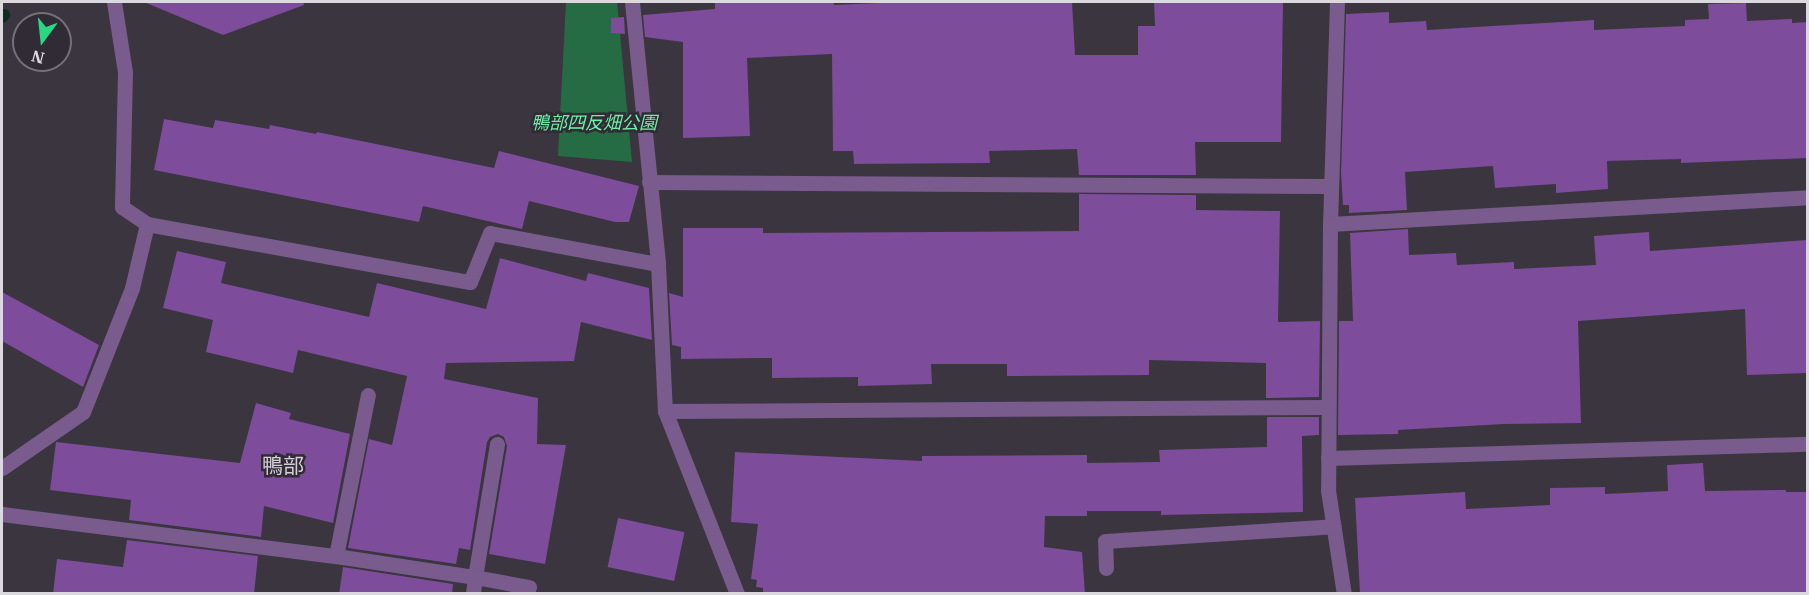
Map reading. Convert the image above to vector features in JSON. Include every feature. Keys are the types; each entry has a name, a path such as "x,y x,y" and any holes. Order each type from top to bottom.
{"street":[{"path":"114,2 125,72 122,207 147,224 471,282 490,233 658,264"},
{"path":"632,2 658,264 665,411 737,594"},
{"path":"1336,2 1330,224 1328,490 1344,594"},
{"path":"649,182 1331,186"},
{"path":"1330,224 1808,197"},
{"path":"2,468 82,412 132,288 147,224"},
{"path":"336,556 368,395"},
{"path":"665,411 1328,407"},
{"path":"472,594 497,444"},
{"path":"1328,458 1808,444"},
{"path":"2,514 336,556 529,587"},
{"path":"1106,568 1105,541 1334,526"}],"green space":[{"name":"鴨部四反畑公園","path":"566,2 617,2 632,162 558,156"}],"building":[{"path":"144,2 303,2 304,5 223,35"},
{"path":"715,2 834,2 834,5 899,2 1072,2 1075,55 1138,55 1138,26 1155,26 1154,2 1283,2 1281,142 1195,142 1196,175 1079,175 1077,149 989,151 990,163 854,164 853,151 833,151 832,54 747,58 750,136 683,138 683,42 645,37 643,15 715,9"},
{"path":"1746,3 1747,21 1792,19 1792,23 1808,22 1808,158 1681,163 1681,159 1607,161 1608,189 1556,193 1556,184 1495,188 1493,166 1405,172 1407,210 1349,213 1349,205 1343,205 1341,172 1346,14 1389,12 1389,23 1426,21 1427,30 1594,20 1594,30 1685,26 1685,20 1709,19 1708,4"},
{"path":"624,17 625,34 611,33 611,18"},
{"path":"164,119 213,128 215,120 269,129 270,125 316,134 317,132 494,168 499,151 639,186 629,222 615,222 529,201 522,229 423,206 419,222 154,170"},
{"path":"1079,194 1196,195 1196,210 1280,211 1278,322 1320,321 1319,397 1266,398 1266,363 1149,360 1149,375 1007,376 1007,364 931,364 932,384 858,386 858,377 772,378 772,358 681,359 681,347 672,345 669,293 683,297 683,228 763,228 763,233 1079,231"},
{"path":"1408,229 1409,255 1456,253 1457,265 1514,262 1514,269 1596,265 1594,236 1649,232 1650,251 1808,240 1808,373 1747,375 1745,309 1578,321 1581,423 1504,424 1398,430 1398,434 1338,435 1339,321 1353,321 1350,233"},
{"path":"177,251 226,262 221,283 369,317 377,283 486,309 500,258 586,281 588,273 649,288 652,340 581,322 574,361 446,363 444,379 538,398 537,444 566,445 545,564 489,554 507,446 504,437 498,434 490,437 487,442 470,550 459,548 456,564 348,548 369,439 392,445 407,376 298,350 293,373 206,352 213,320 163,308"},
{"path":"2,292 99,345 83,387 2,341"},
{"path":"256,403 291,413 289,419 350,434 333,523 264,506 261,537 129,520 131,500 50,490 56,442 240,463"},
{"path":"1267,417 1319,417 1319,435 1302,436 1303,512 1161,515 1161,511 1087,511 1087,516 1045,516 1044,547 1082,552 1085,594 763,594 763,588 756,587 757,580 751,579 758,524 731,522 735,452 922,461 922,456 1087,455 1087,463 1160,462 1159,450 1267,447"},
{"path":"1703,463 1705,491 1808,492 1806,594 1360,594 1355,498 1465,492 1466,509 1550,505 1550,488 1605,487 1605,494 1668,491 1667,465"},
{"path":"618,518 685,532 674,581 608,567"},
{"path":"127,540 258,556 254,594 53,594 57,559 123,567"},
{"path":"343,567 453,584 452,594 339,594"}],"district":[{"name":"鴨部","path":"283,465"}]}
